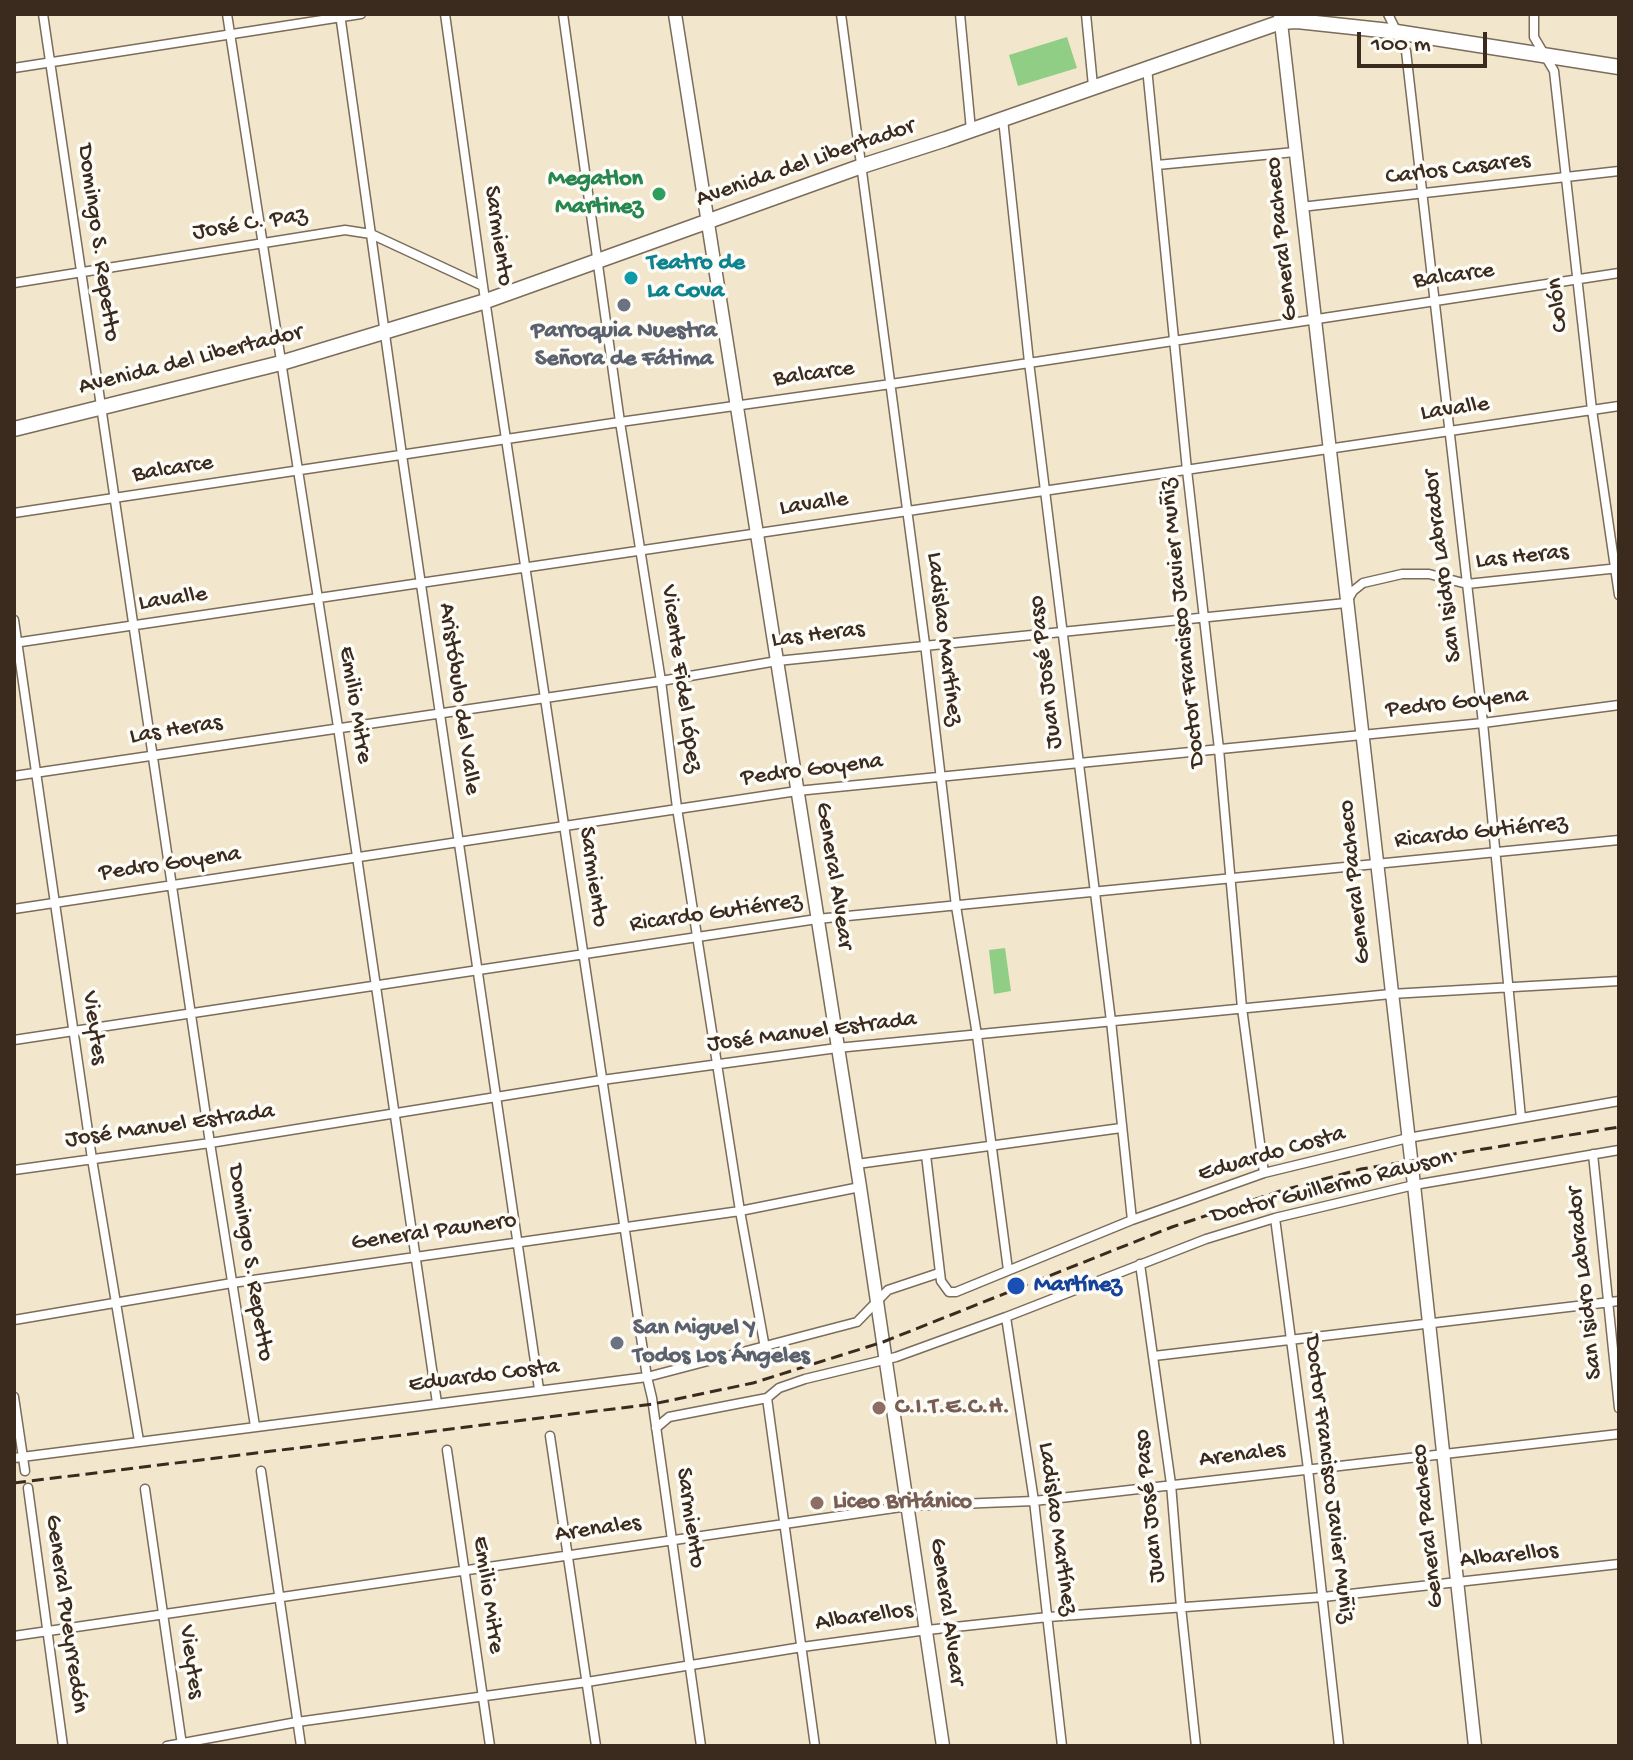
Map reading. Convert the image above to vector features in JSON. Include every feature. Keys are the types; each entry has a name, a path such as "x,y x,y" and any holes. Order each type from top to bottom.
{"main road":[{"name":"Avenida del Libertador","path":"14,429 281,363 486,301 1147,68 1280,18 1396,32 1619,67"}],"street":[{"name":"Domingo S. Repetto","path":"43,14 210,1143 255,1426"},
{"name":"Emilio Mitre","path":"227,14 338,727 437,1403"},
{"path":"14,68 361,14"},
{"name":"Sarmiento","path":"445,14 701,1746"},
{"name":"Vicente Fidel López","path":"563,14 677,808 699,936 716,1064 765,1348"},
{"name":"General Alvear","path":"675,14 857,1164 943,1746"},
{"name":"Ladislao Martínez","path":"841,14 925,644 956,906 977,1035 1008,1270"},
{"path":"960,14 971,130"},
{"path":"1086,14 1093,86"},
{"name":"San Isidro Labrador","path":"1388,14 1406,51 1432,300 1483,723 1521,1118"},
{"name":"Colón","path":"1534,14 1534,37 1554,71 1592,410 1618,568 1619,595"},
{"name":"Aristóbulo del Valle","path":"341,16 539,1389"},
{"name":"General Pacheco","path":"1280,18 1475,1746"},
{"name":"Doctor Francisco Javier Muñiz","path":"1147,68 1187,470 1219,749 1242,1008 1264,1173"},
{"name":"Juan José Paso","path":"1003,119 1029,362 1111,1021 1132,1220"},
{"path":"1157,165 1295,152"},
{"name":"Carlos Casares","path":"1301,207 1619,171"},
{"name":"José C. Paz","path":"14,283 345,230 371,234 483,286"},
{"name":"Balcarce","path":"14,513 1619,273"},
{"name":"Lavalle","path":"16,643 1619,406"},
{"name":"Las Heras","path":"14,776 661,681 777,661 1346,603 1357,588 1382,577 1429,574 1467,584 1618,568"},
{"name":"Vieytes","path":"14,620 92,1159 139,1441"},
{"name":"Pedro Goyena","path":"14,909 797,791 1483,723 1619,705"},
{"name":"Ricardo Gutiérrez","path":"14,1040 817,919 1619,840"},
{"name":"José Manuel Estrada","path":"14,1170 210,1143 602,1080 837,1048 1391,994 1619,981"},
{"name":"Eduardo Costa","path":"18,1457 647,1377 857,1322 888,1290 939,1273 944,1288 949,1292 963,1290 1132,1220 1264,1173 1408,1138 1619,1101"},
{"path":"857,1164 1121,1128"},
{"name":"Doctor Guillermo Rawson","path":"656,1428 669,1417 767,1398 779,1388 805,1379 885,1361 1206,1239 1275,1218 1414,1185 1619,1150"},
{"name":"San Isidro Labrador","path":"1593,1154 1619,1408"},
{"path":"926,1155 939,1273"},
{"name":"General Paunero","path":"14,1320 232,1283 740,1211 860,1187"},
{"name":"Doctor Francisco Javier Muñiz","path":"1275,1218 1308,1469 1339,1746"},
{"name":"Juan José Paso","path":"1140,1264 1171,1484 1196,1746"},
{"path":"1154,1356 1429,1321 1619,1301"},
{"name":"Ladislao Martínez","path":"1006,1317 1034,1501 1062,1746"},
{"path":"14,1397 18,1457 25,1471"},
{"path":"767,1398 815,1746"},
{"name":"Arenales","path":"14,1636 908,1506 1034,1501 1619,1434"},
{"path":"550,1436 596,1746"},
{"name":"Emilio Mitre","path":"447,1450 490,1746"},
{"path":"261,1471 301,1746"},
{"name":"General Pueyrredón","path":"28,1488 63,1746"},
{"name":"Vieytes","path":"145,1489 182,1745"},
{"name":"Albarellos","path":"167,1746 297,1722 927,1630 1048,1617 1323,1597 1619,1564"}],"green space":[{"path":"1067,37 1077,68 1018,86 1009,55"},
{"path":"1005,948 1011,991 994,994 989,950"}],"railway":[{"path":"14,1483 653,1404 753,1383 883,1342 1172,1227 1280,1191 1361,1169 1619,1127"}],"place":[{"name":"Megatlon Martinez","path":"659,194"},
{"name":"Teatro de La Cova","path":"631,278"},
{"name":"Parroquia Nuestra Señora de Fátima","path":"624,305"},
{"name":"Martínez","path":"1016,1286"},
{"name":"San Miguel Y Todos Los Ángeles","path":"617,1343"},
{"name":"C.I.T.E.C.H.","path":"879,1408"},
{"name":"Liceo Británico","path":"817,1503"}]}
